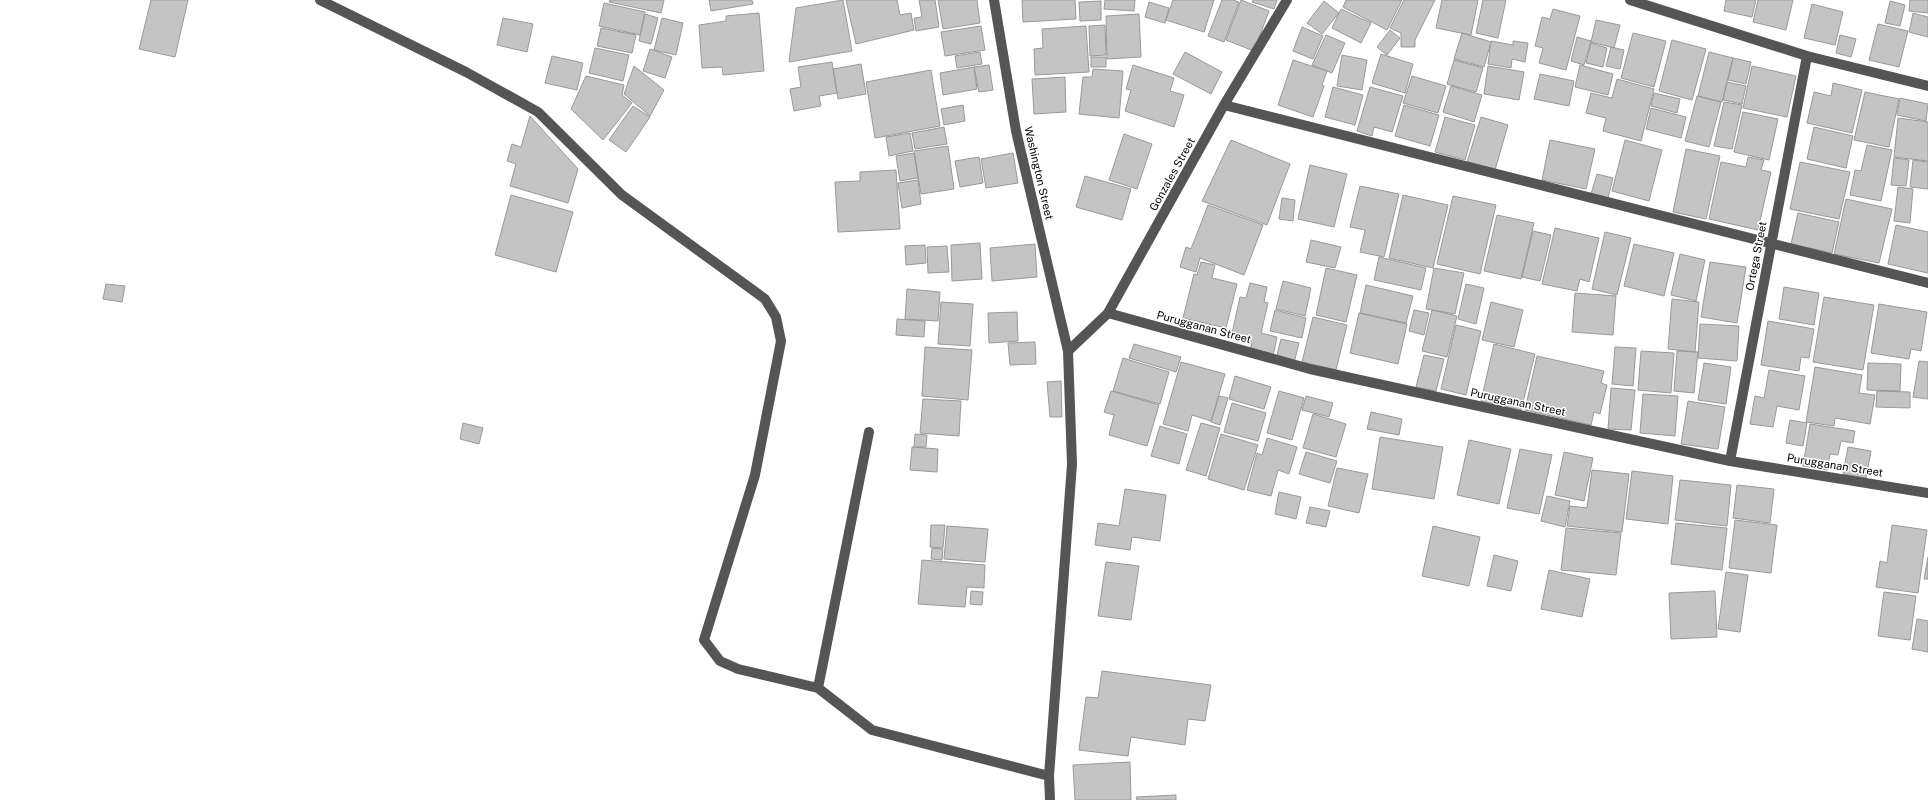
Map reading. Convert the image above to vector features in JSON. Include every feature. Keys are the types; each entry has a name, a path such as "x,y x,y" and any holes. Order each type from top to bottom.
{"street":[{"path":"320,0 466,72 538,112 622,195 765,299 776,317 781,341 754,475 704,640 720,661 738,669 818,688 872,730 1050,776"},
{"name":"Washington Street","path":"994,0 1016,131 1068,351 1072,464 1050,776 1050,800"},
{"name":"Gonzales Street","path":"1068,351 1108,313 1224,105 1287,0"},
{"path":"1630,0 1807,56 1928,86"},
{"name":"Ortega Street","path":"1730,461 1807,56"},
{"path":"1224,105 1928,283"},
{"name":"Purugganan Street","path":"1108,313 1310,369 1730,461 1928,493"},
{"path":"818,688 869,432"}],"building":[{"path":"151,0 188,0 175,57 139,49"},
{"path":"610,0 664,0 661,13 609,2"},
{"path":"709,0 752,0 753,4 711,11"},
{"path":"843,0 852,51 789,62 796,8"},
{"path":"846,0 897,0 900,15 911,13 914,30 856,44"},
{"path":"919,0 935,0 939,27 916,31 914,18 922,17"},
{"path":"938,0 977,0 980,23 943,29"},
{"path":"1022,0 1075,0 1076,19 1023,22"},
{"path":"1105,0 1135,0 1134,11 1104,9"},
{"path":"1173,0 1214,0 1204,32 1166,20"},
{"path":"1222,0 1233,0 1239,2 1224,42 1208,36"},
{"path":"1241,0 1269,11 1254,51 1226,40"},
{"path":"1253,0 1277,0 1274,9 1252,2"},
{"path":"1346,0 1402,0 1387,30 1343,7"},
{"path":"1404,0 1435,0 1415,40 1415,47 1401,47 1401,33 1390,28"},
{"path":"1442,0 1478,0 1471,35 1436,28"},
{"path":"1483,0 1506,0 1498,38 1476,33"},
{"path":"1726,0 1756,0 1752,17 1724,11"},
{"path":"1758,0 1793,0 1786,30 1753,22"},
{"path":"1910,0 1928,0 1928,13 1909,11"},
{"path":"1101,1 1101,20 1080,21 1079,2"},
{"path":"1324,1 1339,13 1322,34 1307,23"},
{"path":"1890,1 1905,5 1900,26 1885,23"},
{"path":"1149,2 1169,8 1165,23 1145,17"},
{"path":"604,3 645,12 640,35 599,26"},
{"path":"1812,4 1843,12 1835,45 1804,38"},
{"path":"1341,9 1371,23 1361,43 1332,28"},
{"path":"1553,9 1580,16 1566,70 1539,63 1543,48 1535,46 1542,17 1550,19"},
{"path":"759,13 764,71 723,75 722,67 702,68 699,25 726,21 726,16"},
{"path":"1913,13 1928,17 1928,37 1909,32"},
{"path":"645,14 658,18 651,44 639,41"},
{"path":"1139,14 1141,57 1107,59 1106,16"},
{"path":"503,18 533,24 527,52 497,45"},
{"path":"662,18 683,23 676,55 654,50"},
{"path":"1596,20 1620,25 1614,48 1591,42"},
{"path":"1878,24 1908,31 1899,67 1869,60"},
{"path":"1105,25 1106,55 1090,56 1089,26"},
{"path":"981,26 985,50 945,56 941,32"},
{"path":"1086,26 1089,72 1035,75 1034,49 1043,48 1042,29"},
{"path":"1302,27 1323,36 1313,59 1293,51"},
{"path":"601,28 636,35 632,53 597,46"},
{"path":"1390,30 1400,38 1387,55 1377,47"},
{"path":"1462,33 1491,42 1484,67 1454,59"},
{"path":"1633,33 1666,41 1654,87 1621,78"},
{"path":"1326,35 1345,43 1332,73 1312,65"},
{"path":"1840,35 1856,39 1851,57 1836,53"},
{"path":"1577,37 1591,41 1584,65 1571,61"},
{"path":"1672,40 1706,49 1692,100 1659,91"},
{"path":"1491,41 1513,45 1513,41 1528,43 1525,62 1512,59 1511,68 1488,64"},
{"path":"1591,43 1607,48 1603,67 1586,63"},
{"path":"1611,47 1624,50 1620,69 1606,66"},
{"path":"595,48 629,55 623,81 589,73"},
{"path":"650,49 672,57 665,78 643,71"},
{"path":"980,52 982,64 957,68 955,56"},
{"path":"1185,52 1222,72 1211,94 1173,74"},
{"path":"1709,52 1733,58 1722,102 1698,96"},
{"path":"1381,54 1413,64 1405,93 1372,83"},
{"path":"1342,55 1367,60 1362,90 1337,86"},
{"path":"552,56 583,63 577,90 545,83"},
{"path":"1091,57 1106,57 1106,67 1091,67"},
{"path":"1733,58 1751,62 1746,84 1728,80"},
{"path":"1293,60 1327,71 1322,85 1324,86 1313,117 1278,105"},
{"path":"1454,60 1483,68 1476,92 1447,84"},
{"path":"832,62 837,93 819,96 821,106 794,111 790,89 801,87 798,67"},
{"path":"861,64 866,94 838,99 833,69"},
{"path":"989,65 993,90 979,92 974,67"},
{"path":"1133,65 1174,78 1170,91 1184,95 1174,127 1125,111 1131,90 1126,89"},
{"path":"1580,65 1613,74 1608,95 1575,87"},
{"path":"634,66 664,90 650,116 624,94"},
{"path":"1488,66 1524,72 1519,100 1484,94"},
{"path":"1752,66 1796,76 1787,117 1743,108"},
{"path":"974,67 977,89 943,95 940,73"},
{"path":"1093,69 1123,71 1119,118 1079,114 1083,77 1092,77"},
{"path":"931,70 940,126 875,138 866,82"},
{"path":"1540,74 1574,81 1569,106 1534,99"},
{"path":"586,76 624,85 622,95 632,103 603,140 571,109"},
{"path":"1412,76 1446,86 1438,113 1403,103"},
{"path":"1065,77 1066,112 1034,114 1032,79"},
{"path":"1617,79 1654,89 1641,141 1603,131 1606,118 1586,113 1591,93 1612,98"},
{"path":"1727,82 1746,86 1742,104 1723,100"},
{"path":"1833,83 1862,90 1852,133 1807,123 1814,92 1831,96"},
{"path":"1451,86 1482,95 1474,122 1443,112"},
{"path":"1333,87 1363,95 1355,125 1325,117"},
{"path":"1370,87 1403,96 1392,132 1374,127 1372,136 1357,131"},
{"path":"1865,92 1899,99 1889,147 1854,140"},
{"path":"1654,93 1680,99 1677,113 1651,106"},
{"path":"1697,96 1721,102 1709,147 1685,141"},
{"path":"1900,98 1928,104 1926,121 1897,115"},
{"path":"1724,102 1742,105 1732,149 1714,146"},
{"path":"963,105 965,121 944,125 941,109"},
{"path":"1404,105 1439,115 1430,146 1395,136"},
{"path":"633,106 650,117 626,152 609,140"},
{"path":"1651,108 1686,117 1681,138 1646,129"},
{"path":"1743,112 1778,119 1769,160 1734,152"},
{"path":"530,116 578,169 568,203 510,186 516,164 507,161 512,144 521,147"},
{"path":"1445,117 1475,125 1465,160 1435,152"},
{"path":"1481,117 1508,125 1495,170 1467,162"},
{"path":"1898,118 1928,122 1928,161 1894,157"},
{"path":"944,127 947,144 915,149 912,133"},
{"path":"1814,127 1853,136 1846,168 1807,159"},
{"path":"910,133 913,151 889,156 886,137"},
{"path":"1124,134 1152,144 1137,189 1109,180"},
{"path":"1231,140 1290,164 1267,225 1202,201"},
{"path":"1550,140 1595,149 1586,189 1542,180"},
{"path":"1625,140 1662,150 1649,201 1612,191"},
{"path":"1867,145 1892,150 1881,201 1850,195 1855,170 1861,171"},
{"path":"948,146 954,189 921,194 914,151"},
{"path":"1686,149 1720,156 1706,219 1673,212"},
{"path":"914,153 918,178 900,181 896,156"},
{"path":"1013,153 1018,183 986,188 981,159"},
{"path":"979,157 983,183 960,187 955,161"},
{"path":"1748,157 1764,160 1761,170 1771,172 1758,230 1709,219 1721,162 1746,167"},
{"path":"1894,158 1909,160 1906,186 1891,185"},
{"path":"1913,160 1928,162 1928,189 1910,187"},
{"path":"1800,162 1850,172 1839,219 1790,209"},
{"path":"1310,165 1347,174 1334,227 1298,219"},
{"path":"896,170 900,229 838,232 835,182 860,181 860,172"},
{"path":"1597,174 1613,178 1608,198 1591,194"},
{"path":"1085,176 1131,189 1122,220 1076,207"},
{"path":"918,180 921,204 902,208 898,183"},
{"path":"1360,186 1399,194 1384,257 1360,252 1365,230 1350,227"},
{"path":"1898,187 1913,189 1910,223 1894,221"},
{"path":"511,195 573,212 556,272 495,255"},
{"path":"1403,195 1448,205 1433,268 1389,258"},
{"path":"1453,196 1496,205 1480,274 1437,264"},
{"path":"1282,198 1295,200 1293,221 1279,219"},
{"path":"1846,199 1892,209 1879,263 1834,254"},
{"path":"1208,205 1263,225 1244,275 1200,258 1196,272 1180,267 1186,247 1191,249"},
{"path":"1798,213 1839,222 1832,253 1791,244"},
{"path":"1497,215 1534,223 1521,279 1484,271"},
{"path":"1896,225 1928,232 1928,273 1888,264"},
{"path":"1555,228 1599,238 1589,282 1580,279 1577,291 1542,284"},
{"path":"1533,231 1551,235 1540,281 1522,277"},
{"path":"1605,232 1631,238 1617,295 1592,289"},
{"path":"1311,240 1341,247 1335,268 1306,262"},
{"path":"980,243 982,279 952,281 951,245"},
{"path":"1035,244 1037,277 992,281 990,248"},
{"path":"1634,244 1674,253 1664,296 1624,286"},
{"path":"925,245 926,263 906,265 905,246"},
{"path":"947,246 949,272 928,273 927,247"},
{"path":"1680,254 1705,260 1696,301 1671,295"},
{"path":"1379,257 1426,268 1421,290 1374,280"},
{"path":"1201,262 1215,265 1212,278 1237,284 1226,328 1183,318 1194,274 1197,275"},
{"path":"1710,262 1746,267 1737,323 1701,317"},
{"path":"1326,268 1357,275 1346,322 1316,315"},
{"path":"1434,268 1464,273 1455,314 1426,309"},
{"path":"1283,281 1311,288 1305,316 1276,309"},
{"path":"1250,283 1267,287 1264,302 1268,303 1261,333 1277,337 1273,356 1250,350 1252,343 1231,338 1240,297 1246,298"},
{"path":"106,284 125,286 122,302 103,299"},
{"path":"1466,284 1484,288 1476,324 1458,319"},
{"path":"1366,285 1413,296 1406,323 1360,313"},
{"path":"1784,287 1819,293 1814,325 1779,319"},
{"path":"907,289 940,292 938,321 905,319"},
{"path":"1575,293 1616,296 1613,335 1572,332"},
{"path":"1824,297 1874,305 1863,370 1813,362"},
{"path":"1672,299 1699,302 1695,352 1668,349"},
{"path":"941,302 973,304 970,346 938,344"},
{"path":"1491,302 1523,310 1514,347 1482,340"},
{"path":"1879,304 1927,312 1921,351 1911,349 1909,359 1871,353"},
{"path":"1275,310 1306,318 1302,338 1270,331"},
{"path":"1414,310 1429,313 1424,335 1409,331"},
{"path":"1432,310 1457,316 1447,357 1422,351"},
{"path":"1017,312 1018,341 989,343 988,313"},
{"path":"1359,313 1407,324 1398,364 1350,353"},
{"path":"1313,317 1347,325 1336,370 1302,362"},
{"path":"897,319 925,321 924,337 896,335"},
{"path":"1768,321 1814,329 1809,358 1801,357 1799,371 1761,365"},
{"path":"1700,324 1739,326 1737,361 1698,358"},
{"path":"1456,325 1481,331 1466,395 1441,389"},
{"path":"1281,339 1299,343 1294,363 1276,359"},
{"path":"1035,342 1036,364 1010,365 1008,343"},
{"path":"1134,344 1181,357 1176,372 1129,358"},
{"path":"1494,344 1535,354 1521,410 1481,401"},
{"path":"925,347 972,350 968,400 922,396"},
{"path":"1615,347 1636,348 1633,386 1612,384"},
{"path":"1641,351 1674,353 1671,393 1638,390"},
{"path":"1677,351 1698,352 1694,393 1674,391"},
{"path":"1424,355 1444,359 1436,391 1416,387"},
{"path":"1537,356 1604,371 1601,383 1607,385 1600,414 1594,412 1591,425 1525,410"},
{"path":"1123,358 1169,372 1160,404 1113,391"},
{"path":"1919,361 1928,362 1928,399 1913,397"},
{"path":"1181,362 1225,374 1211,421 1192,415 1188,431 1163,424"},
{"path":"1704,363 1731,367 1726,404 1698,400"},
{"path":"1868,363 1901,364 1900,391 1867,390"},
{"path":"1815,367 1862,375 1859,393 1875,395 1870,424 1835,418 1834,426 1806,422"},
{"path":"1769,370 1805,376 1799,410 1777,406 1773,427 1750,424 1755,396 1764,398"},
{"path":"1235,376 1271,387 1264,409 1229,399"},
{"path":"1061,381 1062,417 1050,417 1047,382"},
{"path":"1611,388 1635,390 1631,430 1608,429"},
{"path":"1111,391 1159,405 1147,446 1109,435 1114,415 1104,412"},
{"path":"1279,391 1304,398 1292,440 1267,433"},
{"path":"1877,391 1910,392 1910,408 1876,407"},
{"path":"1643,394 1678,396 1675,436 1640,433"},
{"path":"1219,396 1228,398 1220,425 1211,422"},
{"path":"1306,396 1333,403 1329,417 1302,410"},
{"path":"923,399 961,401 959,436 920,433"},
{"path":"1688,401 1725,407 1718,449 1681,444"},
{"path":"1232,403 1266,413 1258,441 1224,432"},
{"path":"1371,412 1402,419 1399,435 1367,429"},
{"path":"1313,414 1346,424 1336,457 1303,448"},
{"path":"1790,420 1807,423 1803,446 1786,443"},
{"path":"463,423 483,428 479,444 460,439"},
{"path":"1201,423 1220,428 1206,476 1186,470"},
{"path":"1810,424 1855,431 1853,443 1841,441 1838,455 1830,454 1827,470 1803,466"},
{"path":"1160,426 1187,434 1179,464 1151,456"},
{"path":"915,434 927,435 926,447 914,447"},
{"path":"1221,434 1258,445 1244,490 1208,479"},
{"path":"1380,437 1443,447 1434,499 1372,489"},
{"path":"1267,438 1297,447 1289,474 1278,470 1271,496 1247,490 1257,453 1262,455"},
{"path":"1469,440 1511,449 1499,504 1457,495"},
{"path":"912,447 938,449 937,472 910,470"},
{"path":"1848,447 1871,451 1866,478 1843,474"},
{"path":"1520,449 1552,455 1539,514 1507,508"},
{"path":"1306,452 1337,461 1330,483 1299,474"},
{"path":"1564,452 1593,458 1584,501 1555,495"},
{"path":"1337,468 1368,474 1359,513 1328,506"},
{"path":"1592,470 1629,474 1622,532 1567,526 1570,506 1587,508"},
{"path":"1632,471 1673,476 1668,524 1626,519"},
{"path":"1680,480 1731,485 1727,526 1675,520"},
{"path":"1737,485 1774,489 1770,523 1733,518"},
{"path":"1125,489 1166,495 1160,541 1132,537 1130,550 1095,545 1098,523 1119,526"},
{"path":"1279,492 1301,497 1296,519 1275,514"},
{"path":"1547,496 1570,501 1565,527 1541,521"},
{"path":"1310,507 1330,511 1326,527 1306,523"},
{"path":"1735,520 1777,525 1771,573 1729,568"},
{"path":"1676,523 1727,528 1722,570 1671,564"},
{"path":"931,525 945,525 943,548 930,547"},
{"path":"1892,525 1927,530 1918,593 1876,587 1880,561 1887,563"},
{"path":"947,526 988,529 985,562 944,559"},
{"path":"1433,526 1480,537 1469,586 1422,576"},
{"path":"1566,528 1621,533 1616,575 1561,570"},
{"path":"932,548 943,549 942,560 931,559"},
{"path":"1494,555 1518,561 1511,591 1487,586"},
{"path":"1928,557 1928,579 1924,579"},
{"path":"922,560 985,565 984,588 967,587 965,607 918,604"},
{"path":"1106,562 1139,566 1131,620 1098,616"},
{"path":"1549,570 1590,579 1582,617 1541,609"},
{"path":"1726,572 1748,575 1740,632 1718,629"},
{"path":"971,591 983,592 982,605 970,604"},
{"path":"1715,591 1717,637 1671,639 1669,593"},
{"path":"1884,592 1916,596 1910,640 1878,636"},
{"path":"1917,619 1928,621 1928,652 1912,649"},
{"path":"1102,671 1211,685 1205,721 1188,719 1185,745 1131,737 1128,756 1079,750 1086,697 1098,698"},
{"path":"1130,762 1131,800 1075,800 1073,765"},
{"path":"1176,795 1176,800 1137,800 1136,797"}]}
